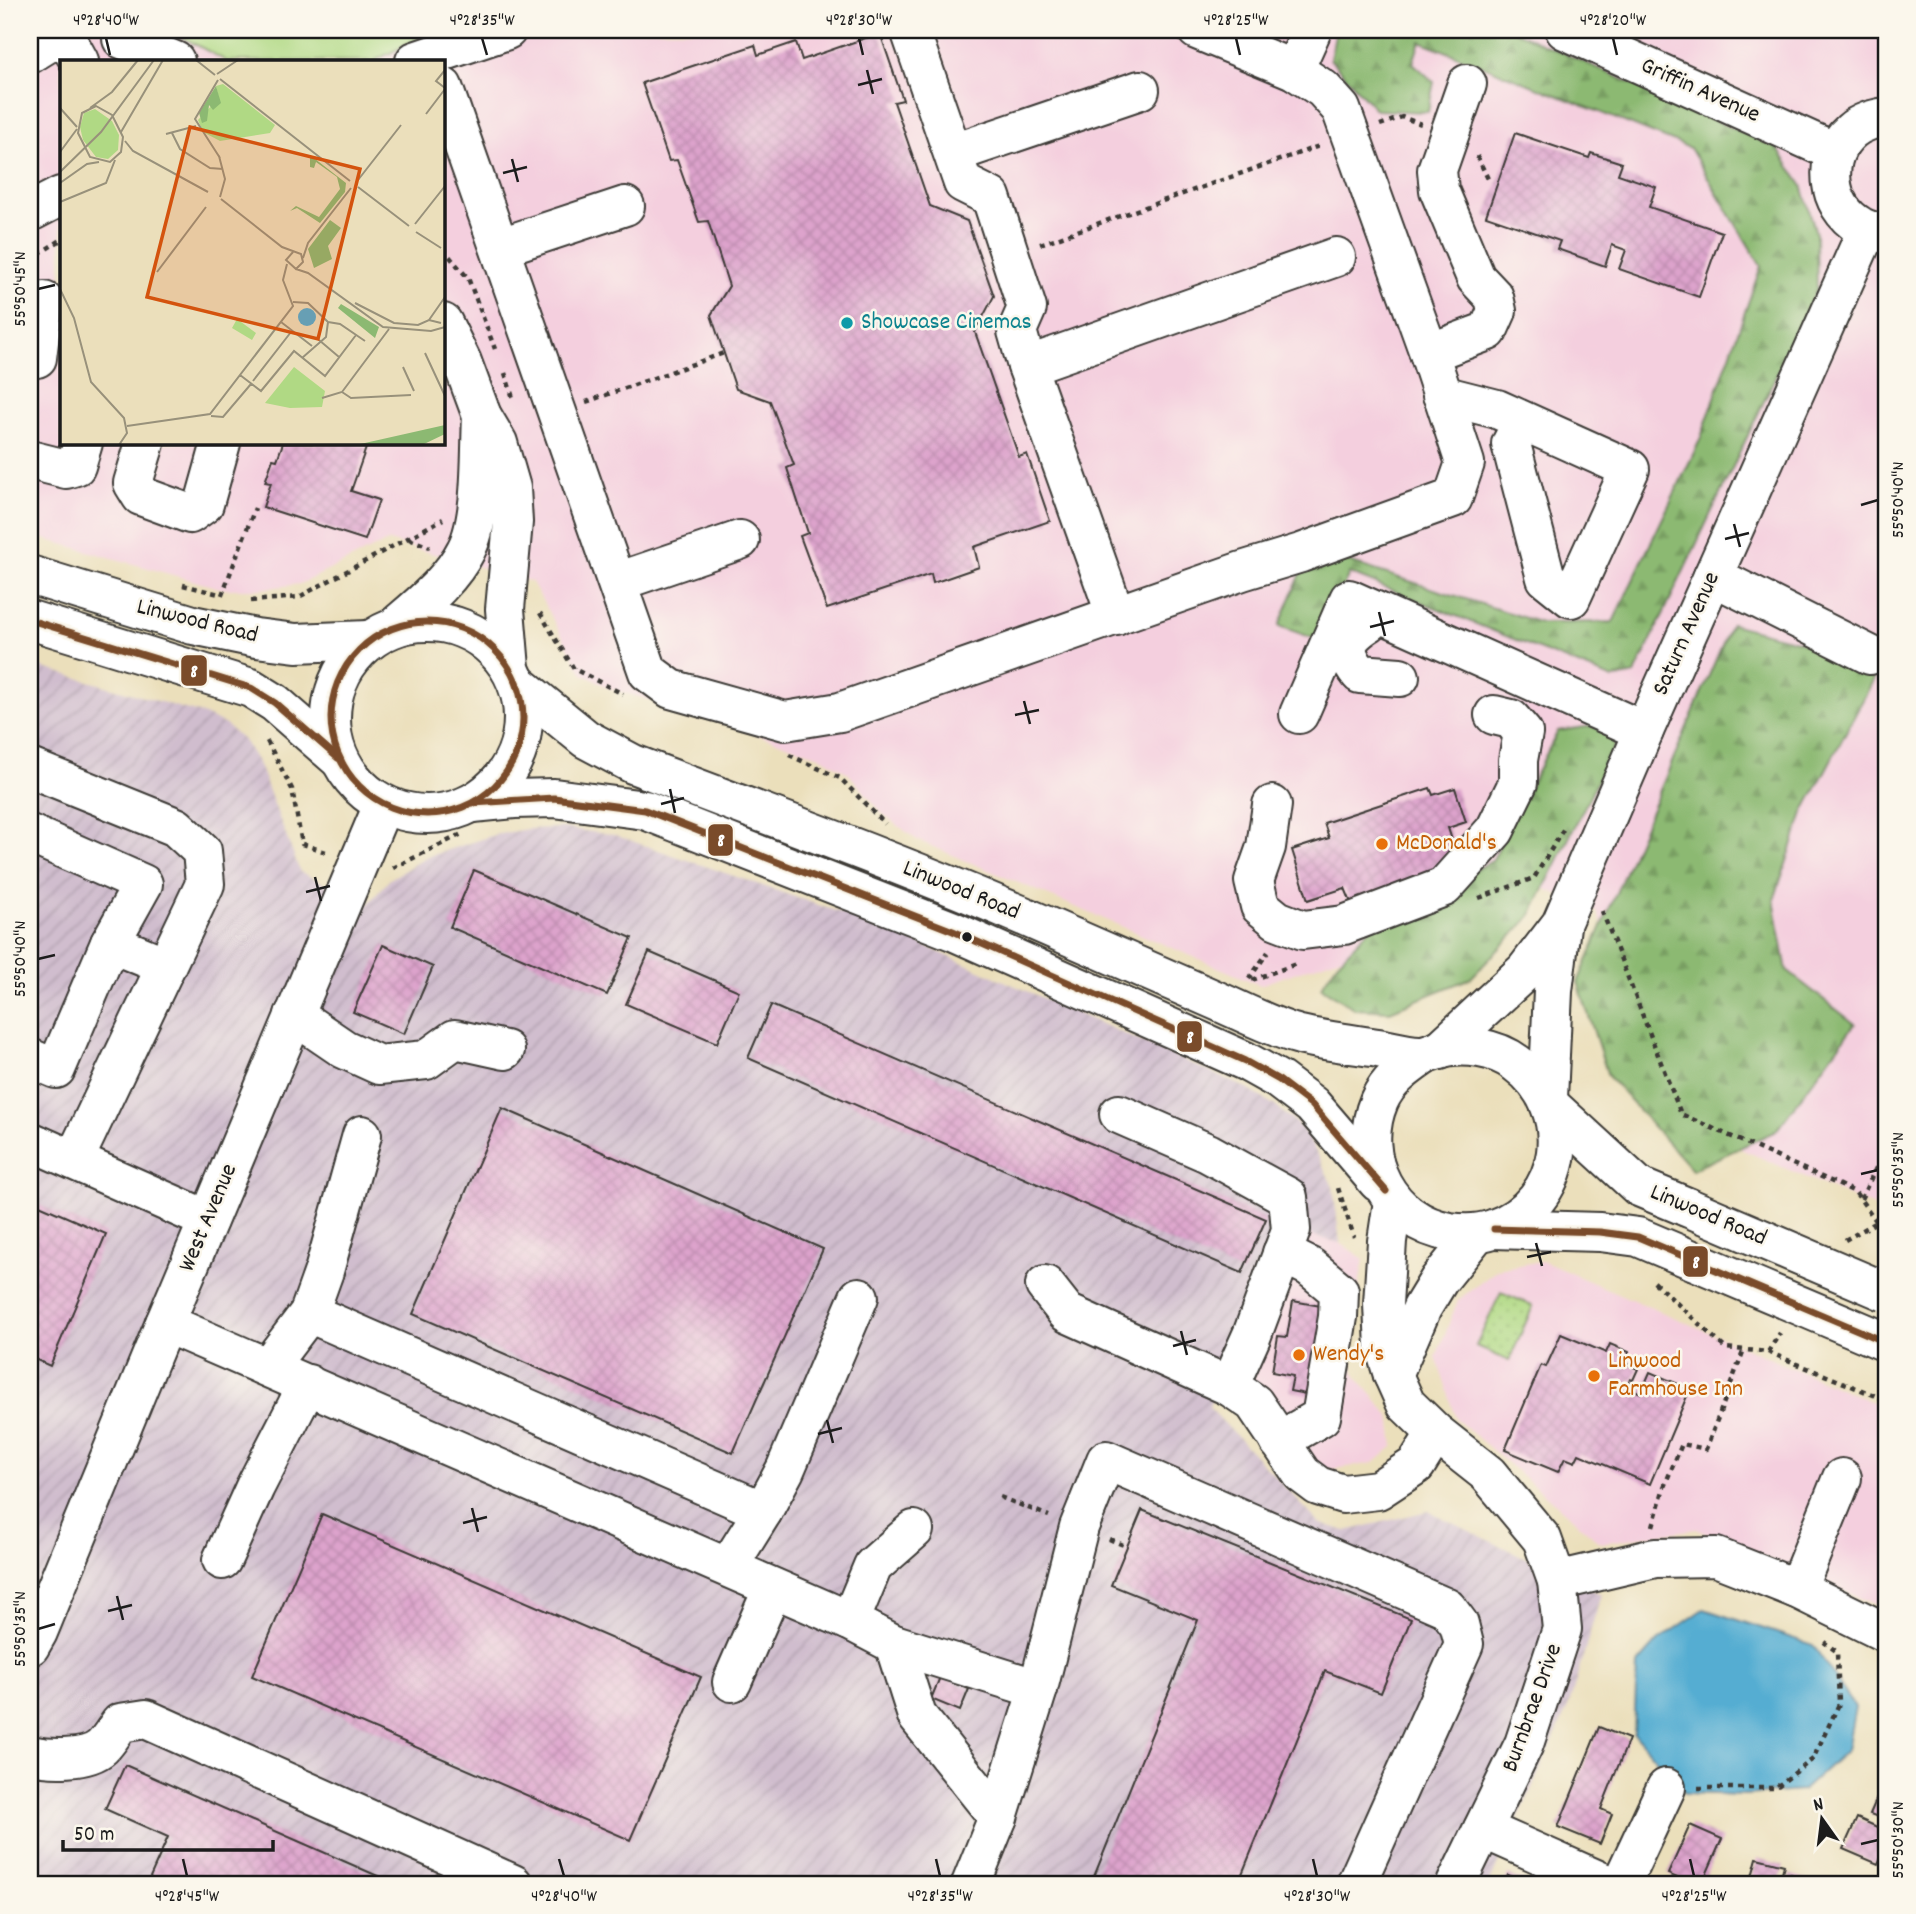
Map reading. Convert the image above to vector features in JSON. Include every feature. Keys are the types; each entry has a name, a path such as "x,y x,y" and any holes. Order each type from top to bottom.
{"street":[{"path":"444,60 507,30"},
{"path":"910,30 962,183 990,197 1027,308 1017,331 1027,366 1116,616"},
{"path":"444,100 501,247 648,672 671,689 785,721 840,712 1453,498 1465,463 1429,353 1341,109 1323,89 1294,71 1197,30"},
{"path":"1294,71 1312,30"},
{"name":"Griffin Avenue","path":"1565,30 1835,152"},
{"path":"117,34 154,60"},
{"path":"117,34 172,60"},
{"path":"30,54 51,41 68,41 78,60"},
{"path":"1429,353 1488,331 1497,311 1494,297 1476,278 1439,190 1437,170 1467,84"},
{"path":"954,153 1140,90"},
{"path":"1876,232 1857,224 1842,210 1832,192 1830,172 1835,152 1850,132 1867,121 1886,117"},
{"path":"501,247 625,206"},
{"name":"Saturn Avenue","path":"1432,1053 1525,971 1561,924 1713,576 1876,232"},
{"path":"1027,366 1336,257"},
{"path":"39,364 45,302"},
{"path":"444,328 452,365 498,443 512,488 513,522 505,610 514,675 522,696 523,728 515,758 474,816 413,814 383,805 357,785 338,758 330,727 332,694 345,664 445,579 467,549 476,512 482,416"},
{"path":"1443,395 1497,409 1523,421"},
{"path":"30,460 65,469 76,466 83,444"},
{"path":"145,444 133,483 141,496 190,514 204,504 221,444"},
{"path":"617,582 740,540"},
{"name":"Linwood Road","path":"30,575 192,625 256,638 296,643 382,633"},
{"path":"1713,576 1870,655"},
{"path":"1300,714 1349,599 1644,731"},
{"path":"1392,618 1373,620 1355,631 1347,645 1349,660 1360,674 1400,677"},
{"name":"Linwood Road","path":"30,620 251,688 275,703 338,758"},
{"path":"382,633 430,620 463,627 490,644 514,675"},
{"name":"Linwood Road","path":"514,675 586,739 633,764 964,890 1296,1034 1432,1053"},
{"path":"1272,805 1266,847 1254,881 1260,906 1278,920 1303,930 1344,925 1444,887 1495,830 1518,783 1518,760 1523,733 1511,719 1494,715"},
{"path":"30,768 176,828 202,851 205,884 74,1160"},
{"name":"Linwood Road","path":"474,816 514,799 554,798 645,810 953,931 1245,1061 1279,1080 1312,1105 1389,1196"},
{"name":"West Avenue","path":"34,1639 383,805"},
{"path":"30,834 143,884 110,943 56,1069 30,1058"},
{"name":"Saturn Avenue","path":"1550,1103 1553,990 1561,924"},
{"path":"110,943 166,966"},
{"path":"294,1016 344,1049 379,1065 426,1060 456,1040 505,1050"},
{"path":"1454,1047 1485,1048 1514,1060 1537,1081 1550,1103 1558,1136 1554,1166 1542,1192 1521,1214 1486,1231 1464,1234 1434,1229 1407,1214 1389,1196 1373,1163 1371,1130 1380,1099 1398,1073 1432,1053 1454,1047"},
{"name":"Linwood Road","path":"1550,1103 1639,1187 1886,1293"},
{"path":"1119,1114 1208,1153 1288,1197 1291,1230 1252,1335 1229,1386"},
{"path":"268,1367 309,1313 324,1271 362,1135"},
{"path":"30,1141 208,1220"},
{"name":"Burnbrae Drive","path":"1389,1196 1383,1304 1385,1349 1393,1375 1406,1404 1436,1433 1488,1474 1542,1539 1557,1581 1562,1629 1524,1744 1457,1884"},
{"path":"1393,1375 1422,1308 1439,1280 1486,1231"},
{"name":"Linwood Road","path":"1486,1231 1601,1232 1638,1237 1886,1342"},
{"path":"1279,1441 1321,1417 1338,1317 1339,1291 1310,1267 1282,1253"},
{"path":"1045,1285 1067,1313 1229,1386 1254,1403 1302,1474 1318,1486 1343,1494 1378,1490 1416,1465 1436,1433"},
{"path":"728,1567 785,1470 859,1297"},
{"path":"309,1313 763,1511"},
{"path":"165,1323 728,1567 873,1633 1038,1689"},
{"path":"222,1560 255,1487 308,1384"},
{"path":"971,1884 998,1817 1038,1689 1079,1527 1106,1460 1447,1608 1460,1624 1464,1644 1356,1884"},
{"path":"1797,1589 1842,1478"},
{"path":"920,1533 873,1566 873,1633 917,1716 998,1817"},
{"path":"1557,1581 1649,1559 1716,1557 1797,1589 1886,1633"},
{"path":"733,1682 773,1588"},
{"path":"30,1755 49,1759 70,1758 101,1749 120,1723 146,1719 513,1884"},
{"path":"1621,1884 1666,1788"},
{"path":"1483,1829 1607,1884"}],"path":[{"path":"1010,255 1402,117 1471,142 1489,181"},
{"path":"30,259 60,241"},
{"path":"558,412 724,353"},
{"path":"222,595 255,509"},
{"path":"241,599 250,601 299,597 451,515"},
{"path":"171,582 232,597"},
{"path":"262,734 292,789 302,844 386,871 474,816"},
{"path":"1231,1006 1286,923"},
{"path":"1861,1199 1886,1147"},
{"path":"1336,1183 1354,1238 1386,1255"},
{"path":"1841,1242 1877,1222"},
{"path":"1654,1281 1724,1348 1743,1352 1768,1352 1886,1400"},
{"path":"1768,1352 1798,1304"},
{"path":"1649,1559 1649,1545 1664,1487 1682,1444 1706,1449 1743,1352"},
{"path":"1666,1788 1775,1788 1813,1759 1839,1704 1837,1652 1817,1636"}],"shaded area":[{"path":"30,30 1886,30 1886,1212 1685,1125 1597,912 1541,887 1260,985 917,840 884,815 848,773 820,756 688,711 611,689 583,674 532,582 389,541 300,584 260,589 223,589 30,535"},
{"path":"30,664 202,714 226,725 244,741 259,765 300,872 368,904 390,879 426,857 494,835 527,829 562,828 614,835 880,926 1244,1087 1274,1105 1302,1128 1333,1187 1340,1243 1275,1225 1209,1407 1319,1523 1346,1531 1428,1511 1601,1594 1569,1705 1489,1884 30,1884"},
{"path":"1275,1225 1340,1243 1364,1259 1347,1348 1356,1376 1390,1416 1394,1446 1374,1463 1321,1471 1279,1405 1223,1368"},
{"path":"1542,1261 1886,1408 1886,1609 1697,1529 1601,1543 1457,1420 1436,1357 1458,1300 1498,1269"}],"green space":[{"path":"169,30 433,30 432,35 376,60 224,60"},
{"path":"1336,30 1512,30 1777,148 1802,185 1816,234 1817,289 1635,674 1613,679 1349,573 1321,641 1279,626 1304,566 1337,558 1541,623 1613,622 1700,440 1761,266 1690,148 1420,41 1413,63 1434,82 1428,112 1376,110 1330,59"},
{"path":"1731,624 1816,646 1874,679 1803,813 1774,900 1787,971 1855,1024 1776,1131 1692,1170 1608,1076 1578,982"},
{"path":"1592,726 1619,737 1530,917 1471,978 1390,1011 1355,1009 1321,987 1337,963 1378,920 1492,861 1558,731"},
{"path":"1501,1292 1533,1306 1509,1361 1476,1346"}],"water":[{"path":"1704,1609 1813,1645 1855,1707 1847,1750 1802,1791 1744,1795 1685,1793 1634,1734 1637,1665 1658,1641"}],"building":[{"name":"Showcase Cinemas","path":"880,33 903,100 894,102 930,206 967,221 994,296 975,332 1019,457 1027,454 1050,521 974,547 979,567 933,583 931,574 827,609 800,536 808,533 787,468 794,465 770,401 736,389 711,315 729,286 708,221 699,222 677,160 669,161 642,83 755,45 758,55 796,42 802,60"},
{"path":"1515,133 1589,158 1591,153 1622,163 1618,174 1656,187 1649,207 1722,232 1699,297 1619,269 1626,250 1612,245 1605,266 1557,249 1560,241 1486,216"},
{"path":"283,444 354,444 366,448 351,491 379,500 365,540 263,507 271,483 265,482 273,459 277,460"},
{"name":"McDonald's","path":"1430,788 1433,795 1455,788 1466,822 1448,828 1457,855 1452,879 1352,905 1345,888 1308,900 1292,850 1329,838 1324,823"},
{"path":"474,870 632,938 607,995 450,927"},
{"path":"383,945 433,967 404,1034 353,1012"},
{"path":"649,952 739,991 717,1043 626,1004"},
{"path":"771,1005 1266,1219 1242,1273 748,1058"},
{"path":"502,1108 823,1249 733,1453 413,1314"},
{"path":"30,1201 106,1234 50,1366 30,1357"},
{"name":"Wendy's","path":"1293,1301 1332,1308 1316,1396 1290,1391 1293,1376 1272,1372 1278,1336 1287,1337"},
{"path":"1561,1334 1606,1353 1610,1344 1629,1352 1625,1363 1638,1369 1627,1387 1641,1393 1650,1372 1690,1389 1650,1484 1579,1454 1575,1462 1565,1458 1558,1472 1505,1450 1541,1365 1546,1367"},
{"path":"1142,1510 1411,1619 1381,1693 1325,1671 1238,1884 1091,1884 1198,1620 1111,1585"},
{"path":"322,1514 701,1677 630,1840 252,1676"},
{"path":"940,1677 969,1689 960,1711 931,1699"},
{"path":"1599,1727 1629,1739 1601,1809 1612,1814 1600,1844 1558,1827"},
{"path":"125,1765 396,1884 147,1884 168,1837 105,1809"},
{"path":"1883,1784 1886,1786 1886,1820 1870,1814"},
{"path":"1857,1818 1886,1831 1886,1846 1878,1864 1843,1849"},
{"path":"1690,1825 1722,1839 1702,1884 1691,1884 1668,1874"},
{"path":"1757,1858 1784,1865 1779,1884 1750,1884"},
{"path":"1790,1874 1821,1884 1787,1884"},
{"path":"1508,1875 1529,1884 1504,1884"}],"transit line":[{"name":"8","path":"30,620 251,688 275,703 338,758"},
{"name":"8","path":"427,622 446,623 464,629 495,650 516,681 522,699 523,718 522,737 516,755 495,786 464,807 446,813 427,814 408,813 390,807 359,786 338,755 332,737 331,718 332,699 338,681 359,650 390,629 408,623 427,622"},
{"name":"8","path":"473,803 554,798 645,810 953,931 1245,1061 1279,1080 1312,1105 1386,1191"},
{"name":"8","path":"1494,1229 1600,1232 1638,1237 1886,1342"}],"place":[{"name":"Showcase Cinemas","path":"847,323"},
{"name":"McDonald's","path":"1382,844"},
{"name":"Wendy's","path":"1299,1355"},
{"name":"Linwood Farmhouse Inn","path":"1594,1376"}]}
